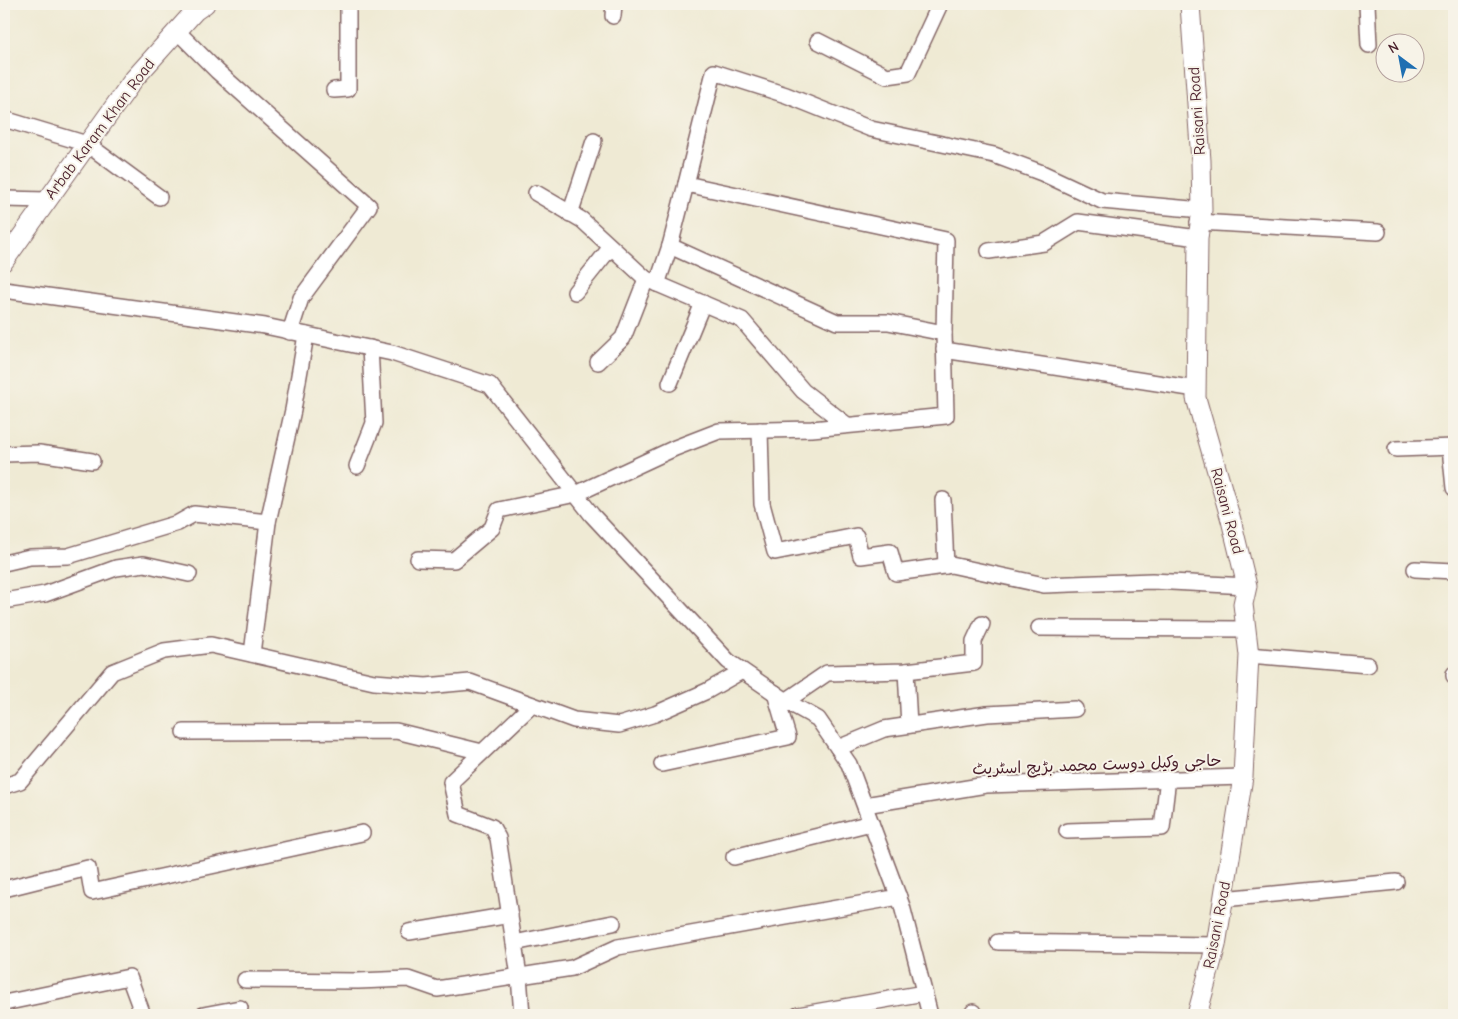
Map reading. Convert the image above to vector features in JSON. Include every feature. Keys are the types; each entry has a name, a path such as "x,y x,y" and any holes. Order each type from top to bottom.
{"main road":[{"name":"Arbab Karam Khan Road","path":"4,258 134,79 177,31 205,4"},
{"name":"Raisani Road","path":"1190,4 1201,161 1196,398 1231,520 1247,586 1243,604 1249,655 1243,777 1216,945 1197,1015"}],"street":[{"path":"334,90 348,89 348,4"},
{"path":"818,40 887,76 908,73 940,4"},
{"path":"1367,4 1369,44"},
{"path":"177,31 217,71 369,206 302,298 290,332"},
{"path":"598,362 622,338 670,246 714,72 786,95 871,129 994,155 1042,173 1102,201 1199,224"},
{"path":"4,119 87,144 159,197"},
{"path":"570,214 594,141"},
{"path":"418,559 454,560 492,528 499,510 576,494 675,448 720,431 847,425 946,416 944,333 946,240 686,184"},
{"path":"536,193 582,220 652,282 742,320 804,391 847,425"},
{"path":"4,200 47,200"},
{"path":"989,251 1044,243 1078,222 1199,224 1378,232"},
{"path":"670,246 838,322 888,322 944,333"},
{"path":"575,292 611,247"},
{"path":"4,290 265,326 392,353 490,385 610,535 728,661 780,697 818,719 850,764 899,897 930,1015"},
{"path":"670,383 703,304"},
{"path":"252,654 268,522 293,410 306,335"},
{"path":"357,466 374,423 370,348"},
{"path":"944,350 1196,390"},
{"path":"760,430 762,504 775,552 856,536 861,556 890,552 896,573 951,565 1044,585 1152,581 1247,586"},
{"path":"1396,450 1452,447 1454,488"},
{"path":"4,454 38,454 92,461"},
{"path":"943,500 946,566"},
{"path":"4,563 30,557 68,556 178,523 194,514 268,522"},
{"path":"4,600 45,594 116,568 144,564 189,574"},
{"path":"1415,569 1454,571"},
{"path":"780,697 827,672 906,671 974,663 974,641 982,624"},
{"path":"1039,628 1247,629"},
{"path":"4,786 20,781 112,672 164,651 211,645 374,682 426,686 470,682 574,720 620,725 655,714 707,691 742,670"},
{"path":"1249,655 1368,665"},
{"path":"906,671 909,725"},
{"path":"662,764 788,737 780,697"},
{"path":"522,1015 519,976 498,838 492,827 458,814 451,782 532,705"},
{"path":"838,748 884,728 987,714 1075,709"},
{"path":"184,732 396,731 482,752"},
{"name":"حاجی وکیل دوست محمد بڑیچ اسٹریٹ","path":"865,805 986,785 1243,777"},
{"path":"1067,831 1162,828 1168,778"},
{"path":"734,857 872,824"},
{"path":"4,889 88,868 92,892 362,832"},
{"path":"1223,899 1396,882"},
{"path":"245,980 358,981 408,978 437,989 572,968 618,947 899,897"},
{"path":"409,932 510,914"},
{"path":"514,943 613,922"},
{"path":"998,942 1216,945"},
{"path":"4,1003 129,977 143,1015"},
{"path":"798,1015 924,993"},
{"path":"203,1015 240,1008"}]}
